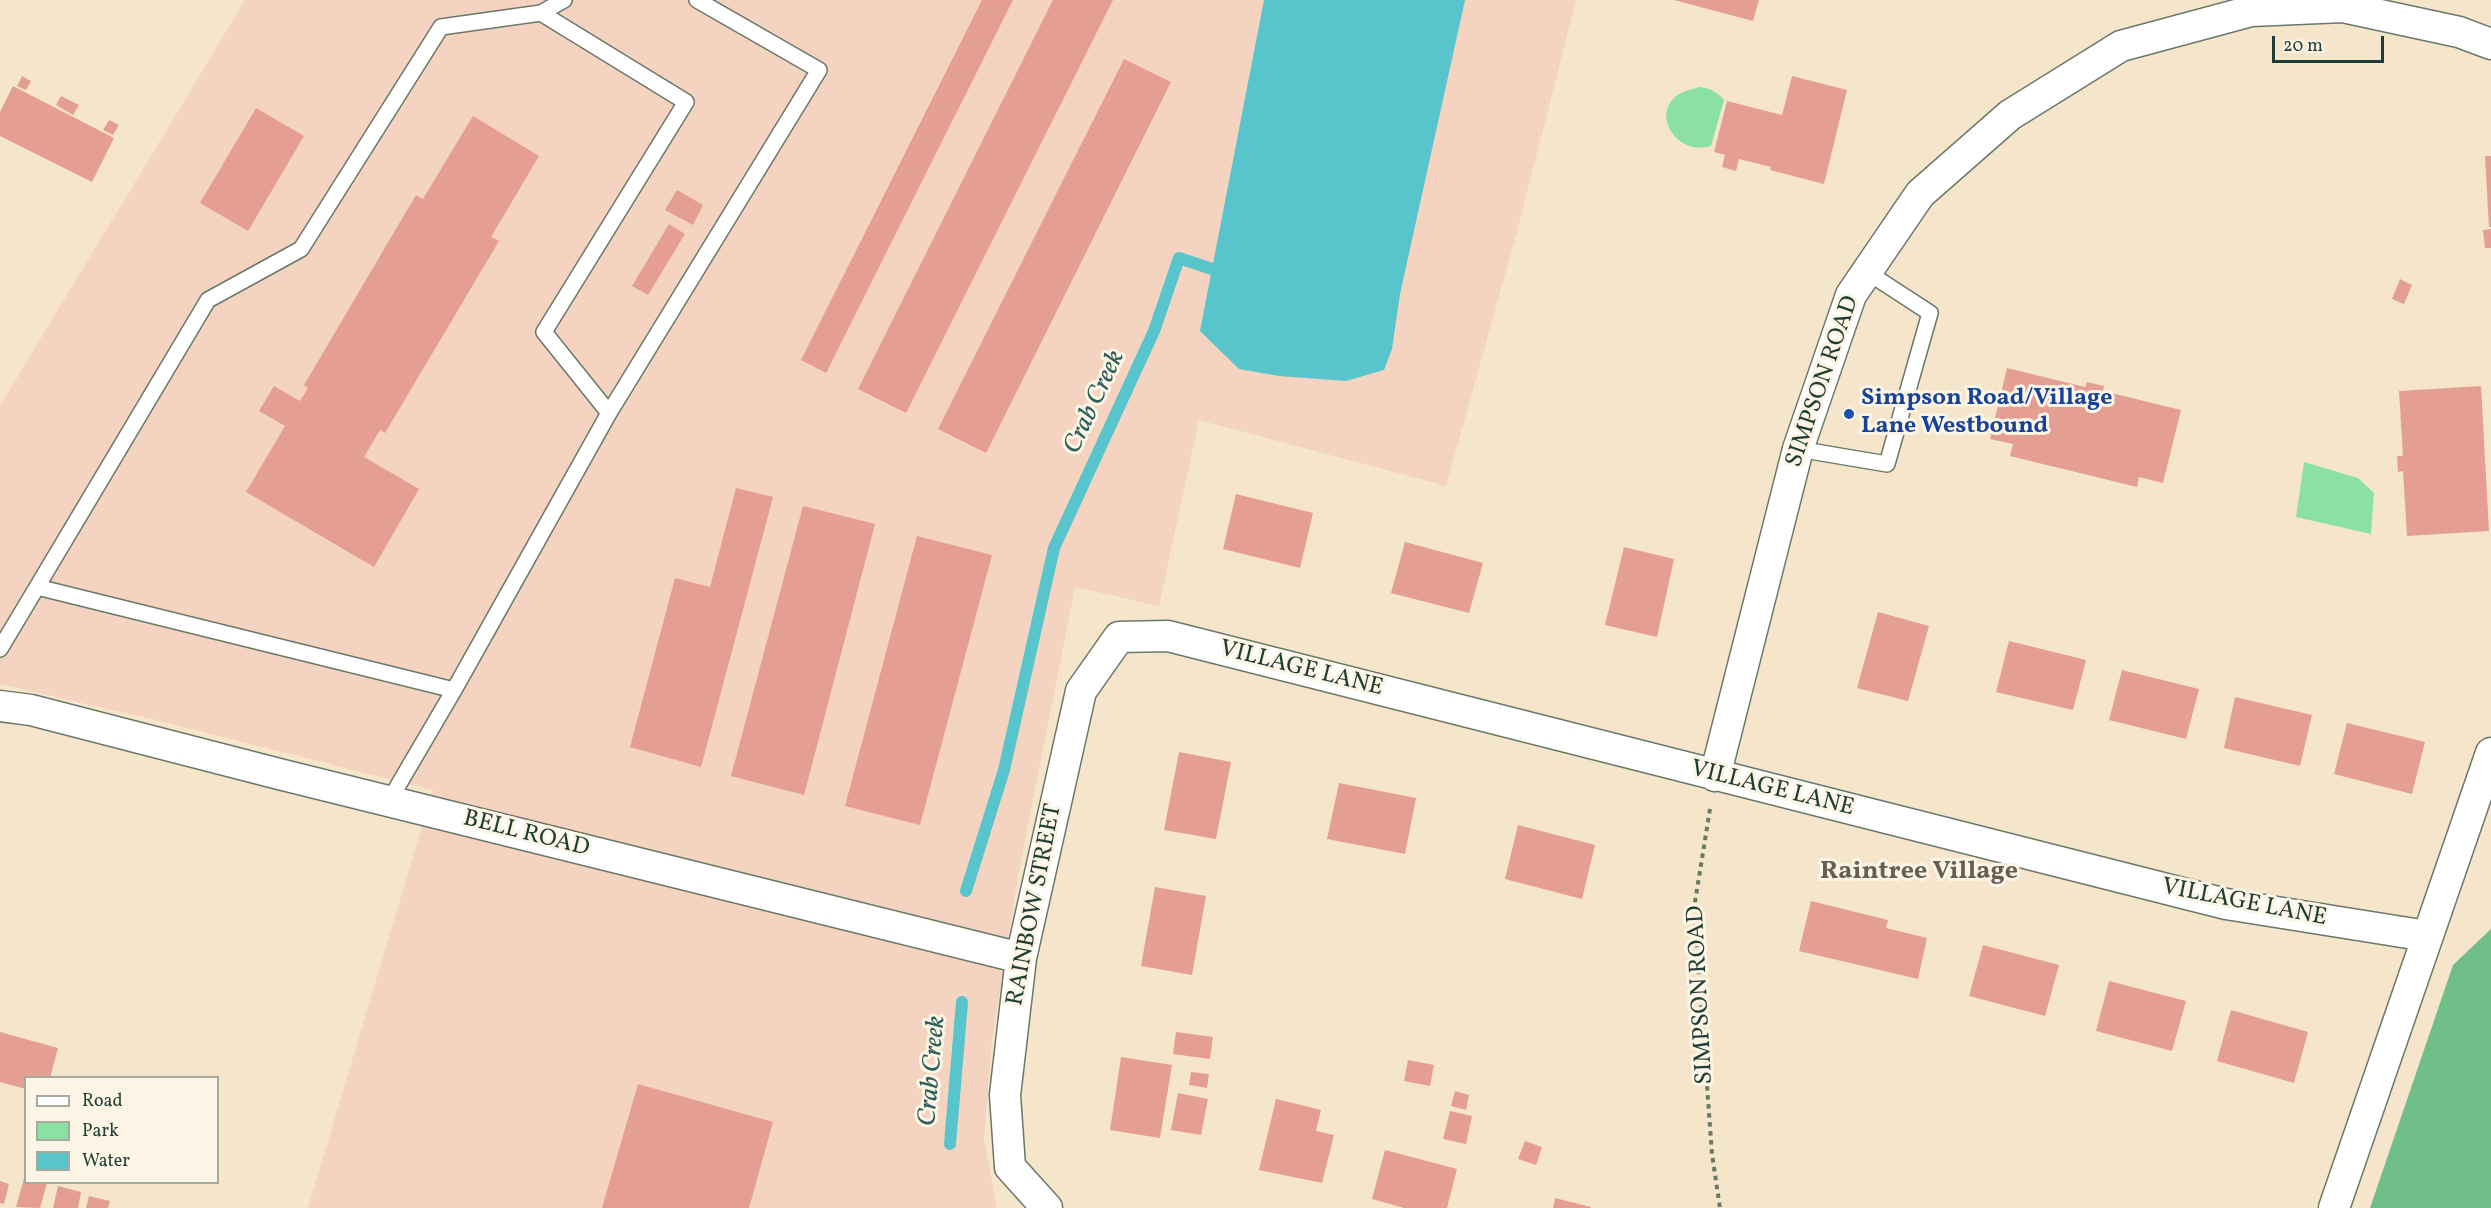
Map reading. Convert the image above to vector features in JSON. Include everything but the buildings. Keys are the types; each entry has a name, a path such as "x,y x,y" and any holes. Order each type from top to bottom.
{"street":[{"name":"SIMPSON ROAD","path":"1715,776 1798,449 1851,295 1920,194 2010,115 2121,46 2252,11 2343,7 2459,32 2491,44"},
{"name":"VILLAGE LANE","path":"1119,638 1168,636 2226,904 2427,936"},
{"name":"RAINBOW STREET","path":"1047,1208 1010,1167 1005,1095 1021,958 1081,691 1119,638"},
{"name":"BELL ROAD","path":"0,706 31,710 1021,958"},
{"path":"2334,1208 2491,753"}],"lane":[{"path":"0,649 208,300 301,249 441,27 542,13 564,0"},
{"path":"389,801 609,413 819,70 698,0"},
{"path":"542,13 686,102 544,332 609,413"},
{"path":"1798,449 1887,464 1930,313 1868,272"},
{"path":"37,588 454,690"}],"path":[{"name":"SIMPSON ROAD","path":"1715,776 1694,908 1712,1154 1720,1208"}],"shaded area":[{"path":"245,0 1576,0 1518,228 1446,486 1199,420 1159,606 1075,587 1018,876 992,1041 984,1139 997,1208 308,1208 433,790 151,719 0,684 0,406"}],"green space":[{"path":"1700,87 1719,94 1724,100 1711,146 1698,148 1677,139 1670,130 1667,110 1671,101 1681,93"},
{"path":"2304,462 2358,478 2374,493 2371,534 2296,517"},
{"path":"2491,929 2491,1208 2370,1208 2453,965"}],"water":[{"path":"1264,0 1465,0 1400,294 1392,349 1384,370 1346,381 1279,376 1239,369 1200,331"}],"waterway":[{"name":"Crab Creek","path":"966,891 1004,770 1054,548 1154,331 1179,258 1215,270 1228,266"},
{"name":"Crab Creek","path":"950,1144 962,1002"}],"place":[{"name":"Simpson Road/Village Lane Westbound","path":"1849,414"}],"district":[{"name":"Raintree Village","path":"1919,873"}]}
